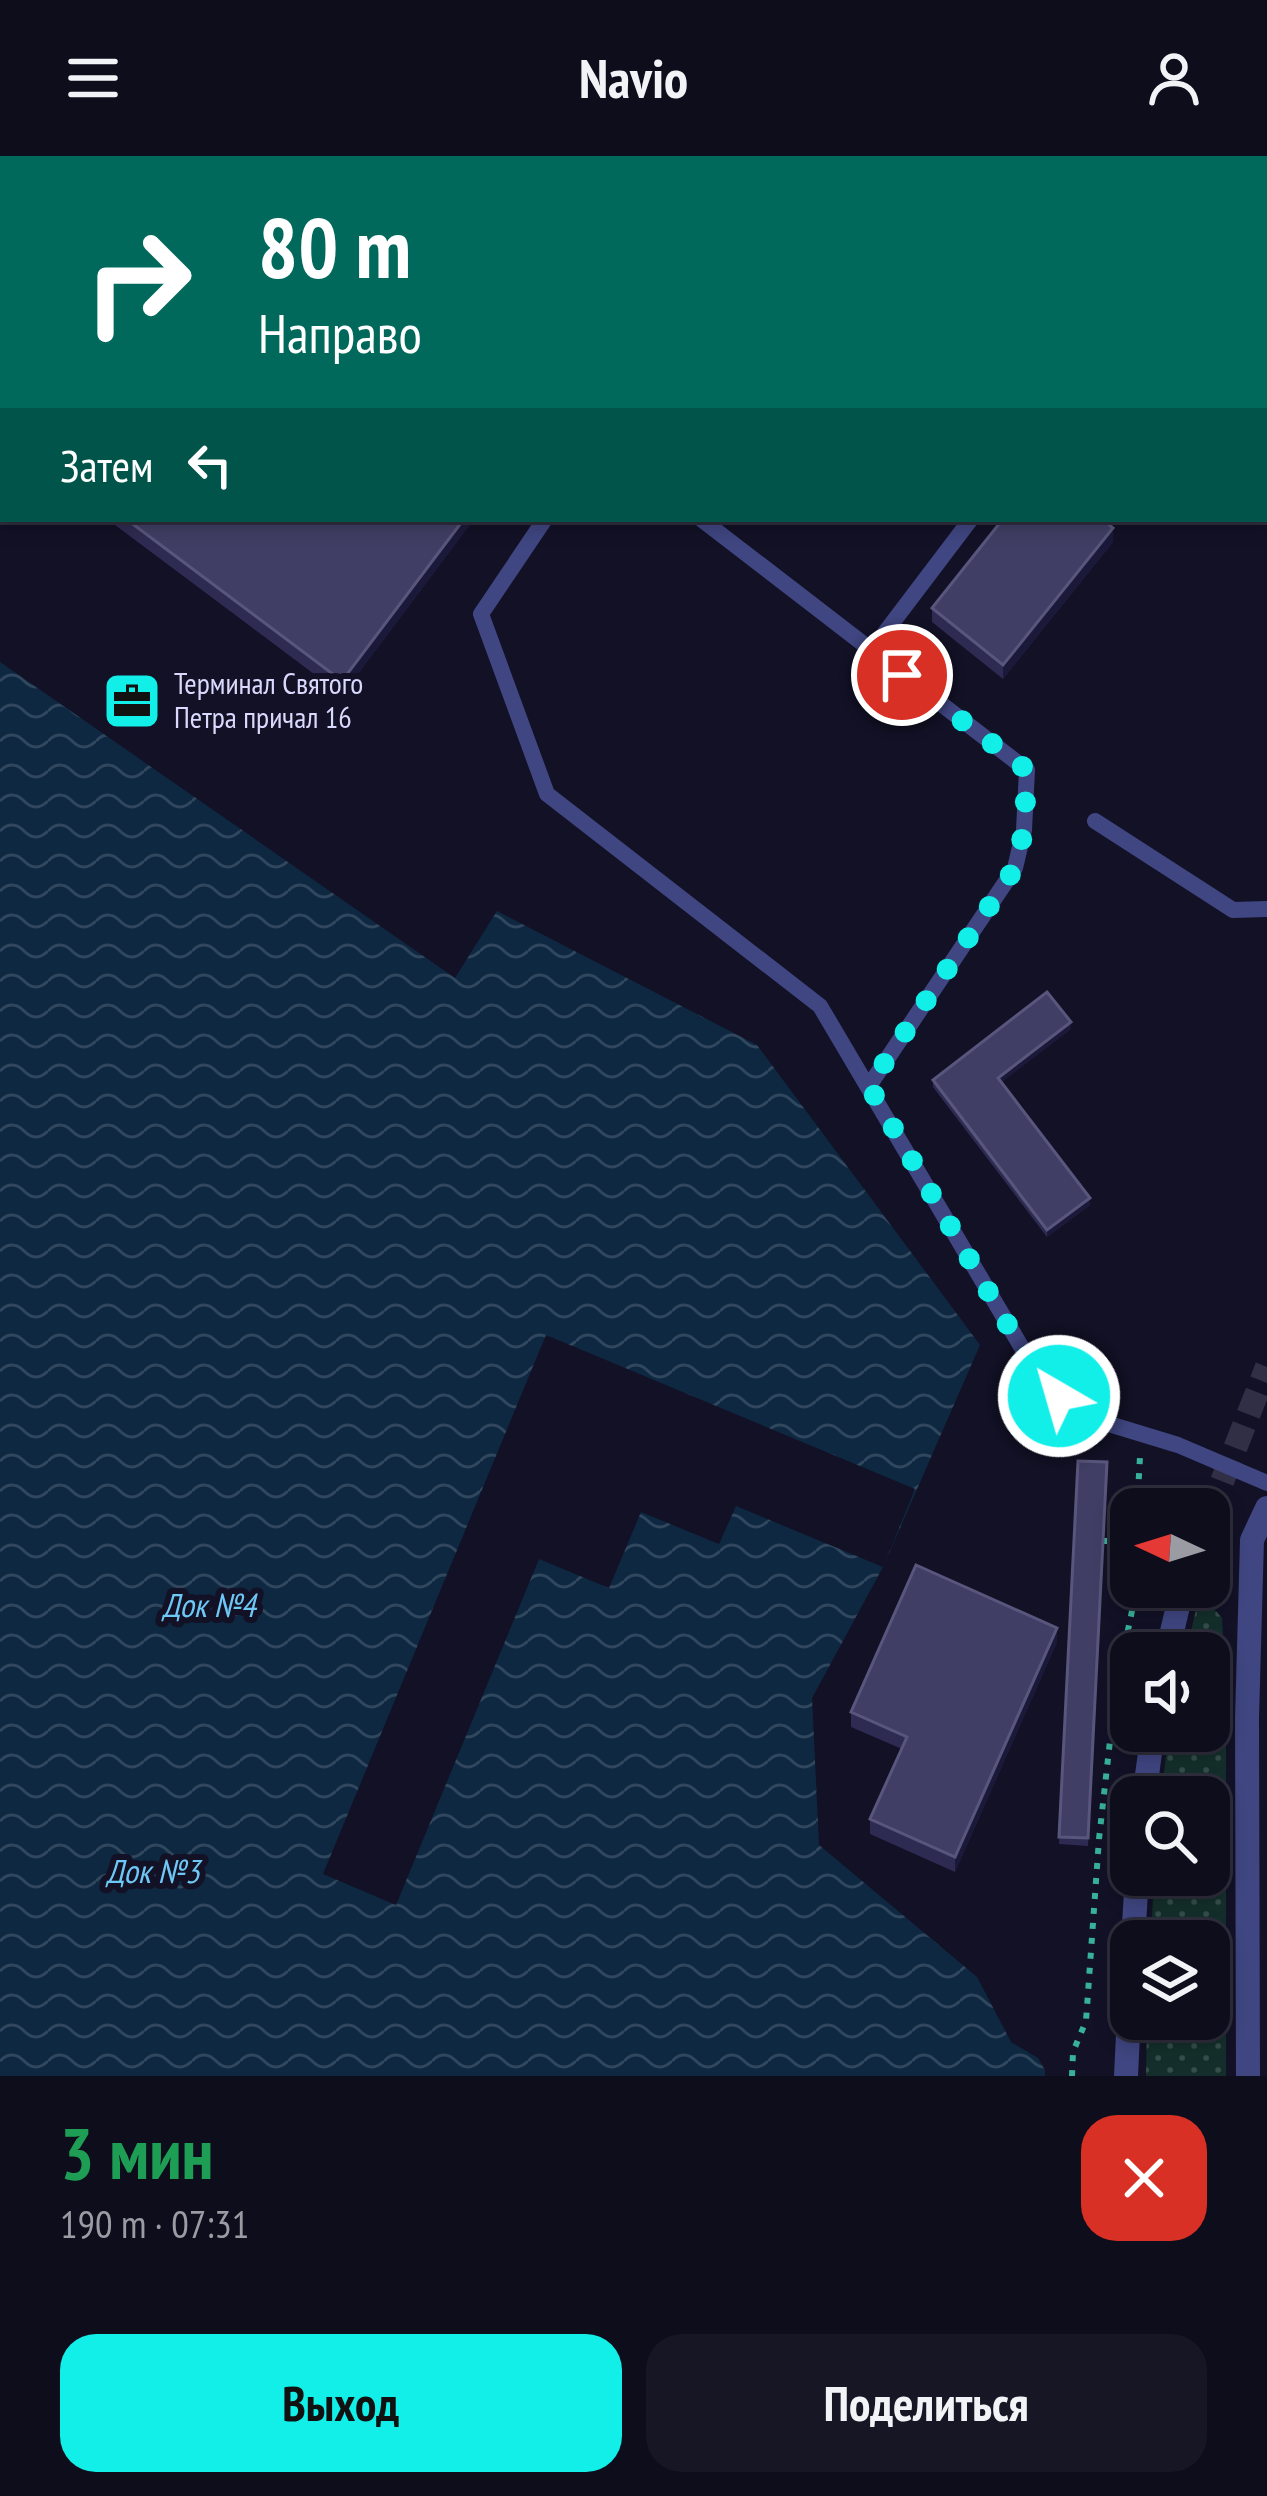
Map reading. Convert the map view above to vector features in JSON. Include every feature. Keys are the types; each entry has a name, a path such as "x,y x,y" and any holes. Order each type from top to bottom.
{"street":[{"path":"1248,2076 1258,2002 1247,1718 1252,1540 1267,1508"},
{"path":"1126,2076 1128,2040"}],"lane":[{"path":"542,522 481,614 547,794 820,1006 1024,1353 1059,1396 1109,1424 1178,1445 1267,1483"},
{"path":"705,522 1027,770 1024,830 1015,868 869,1086"},
{"path":"871,651 969,522"},
{"path":"1095,821 1233,910 1267,909"}],"path":[{"path":"1138,1488 1142,1436"},
{"path":"1103,1541 1110,1541"},
{"path":"1072,2076 1073,2052 1086,2021 1108,1754 1133,1608"}],"green space":[{"path":"1196,1608 1214,1608 1222,1618 1223,1632 1191,1632"},
{"path":"1166,1752 1226,1752 1226,1776 1164,1776"},
{"path":"1153,1896 1226,1896 1226,1920 1152,1920"},
{"path":"1147,2040 1226,2040 1226,2076 1146,2076"}],"water":[{"path":"0,662 455,978 497,911 757,1045 980,1345 883,1567 812,1698 819,1845 977,1977 1011,2042 1038,2058 1045,2076 0,2076"}],"pier":[{"path":"546,1335 915,1489 883,1567 736,1506 719,1544 641,1512 609,1588 539,1559 396,1905 323,1874"}],"building":[{"path":"130,522 462,522 342,681"},
{"path":"1001,522 1106,522 1113,528 1003,665 932,608"},
{"path":"1047,992 1071,1022 998,1078 1090,1198 1047,1230 933,1080"},
{"path":"1078,1461 1107,1462 1088,1838 1059,1837"},
{"path":"916,1565 1057,1628 955,1857 870,1819 907,1737 851,1712"}],"tunnel":[{"path":"1220,1488 1267,1367"}],"place":[{"name":"Терминал Святого Петра причал 16","path":"132,701"}],"route":[{"path":"902,675 1027,770 1024,830 1015,868 869,1086 1024,1353 1059,1396"}],"water label":[{"name":"Док №4","path":"209,1605"},
{"name":"Док №3","path":"153,1871"}]}
